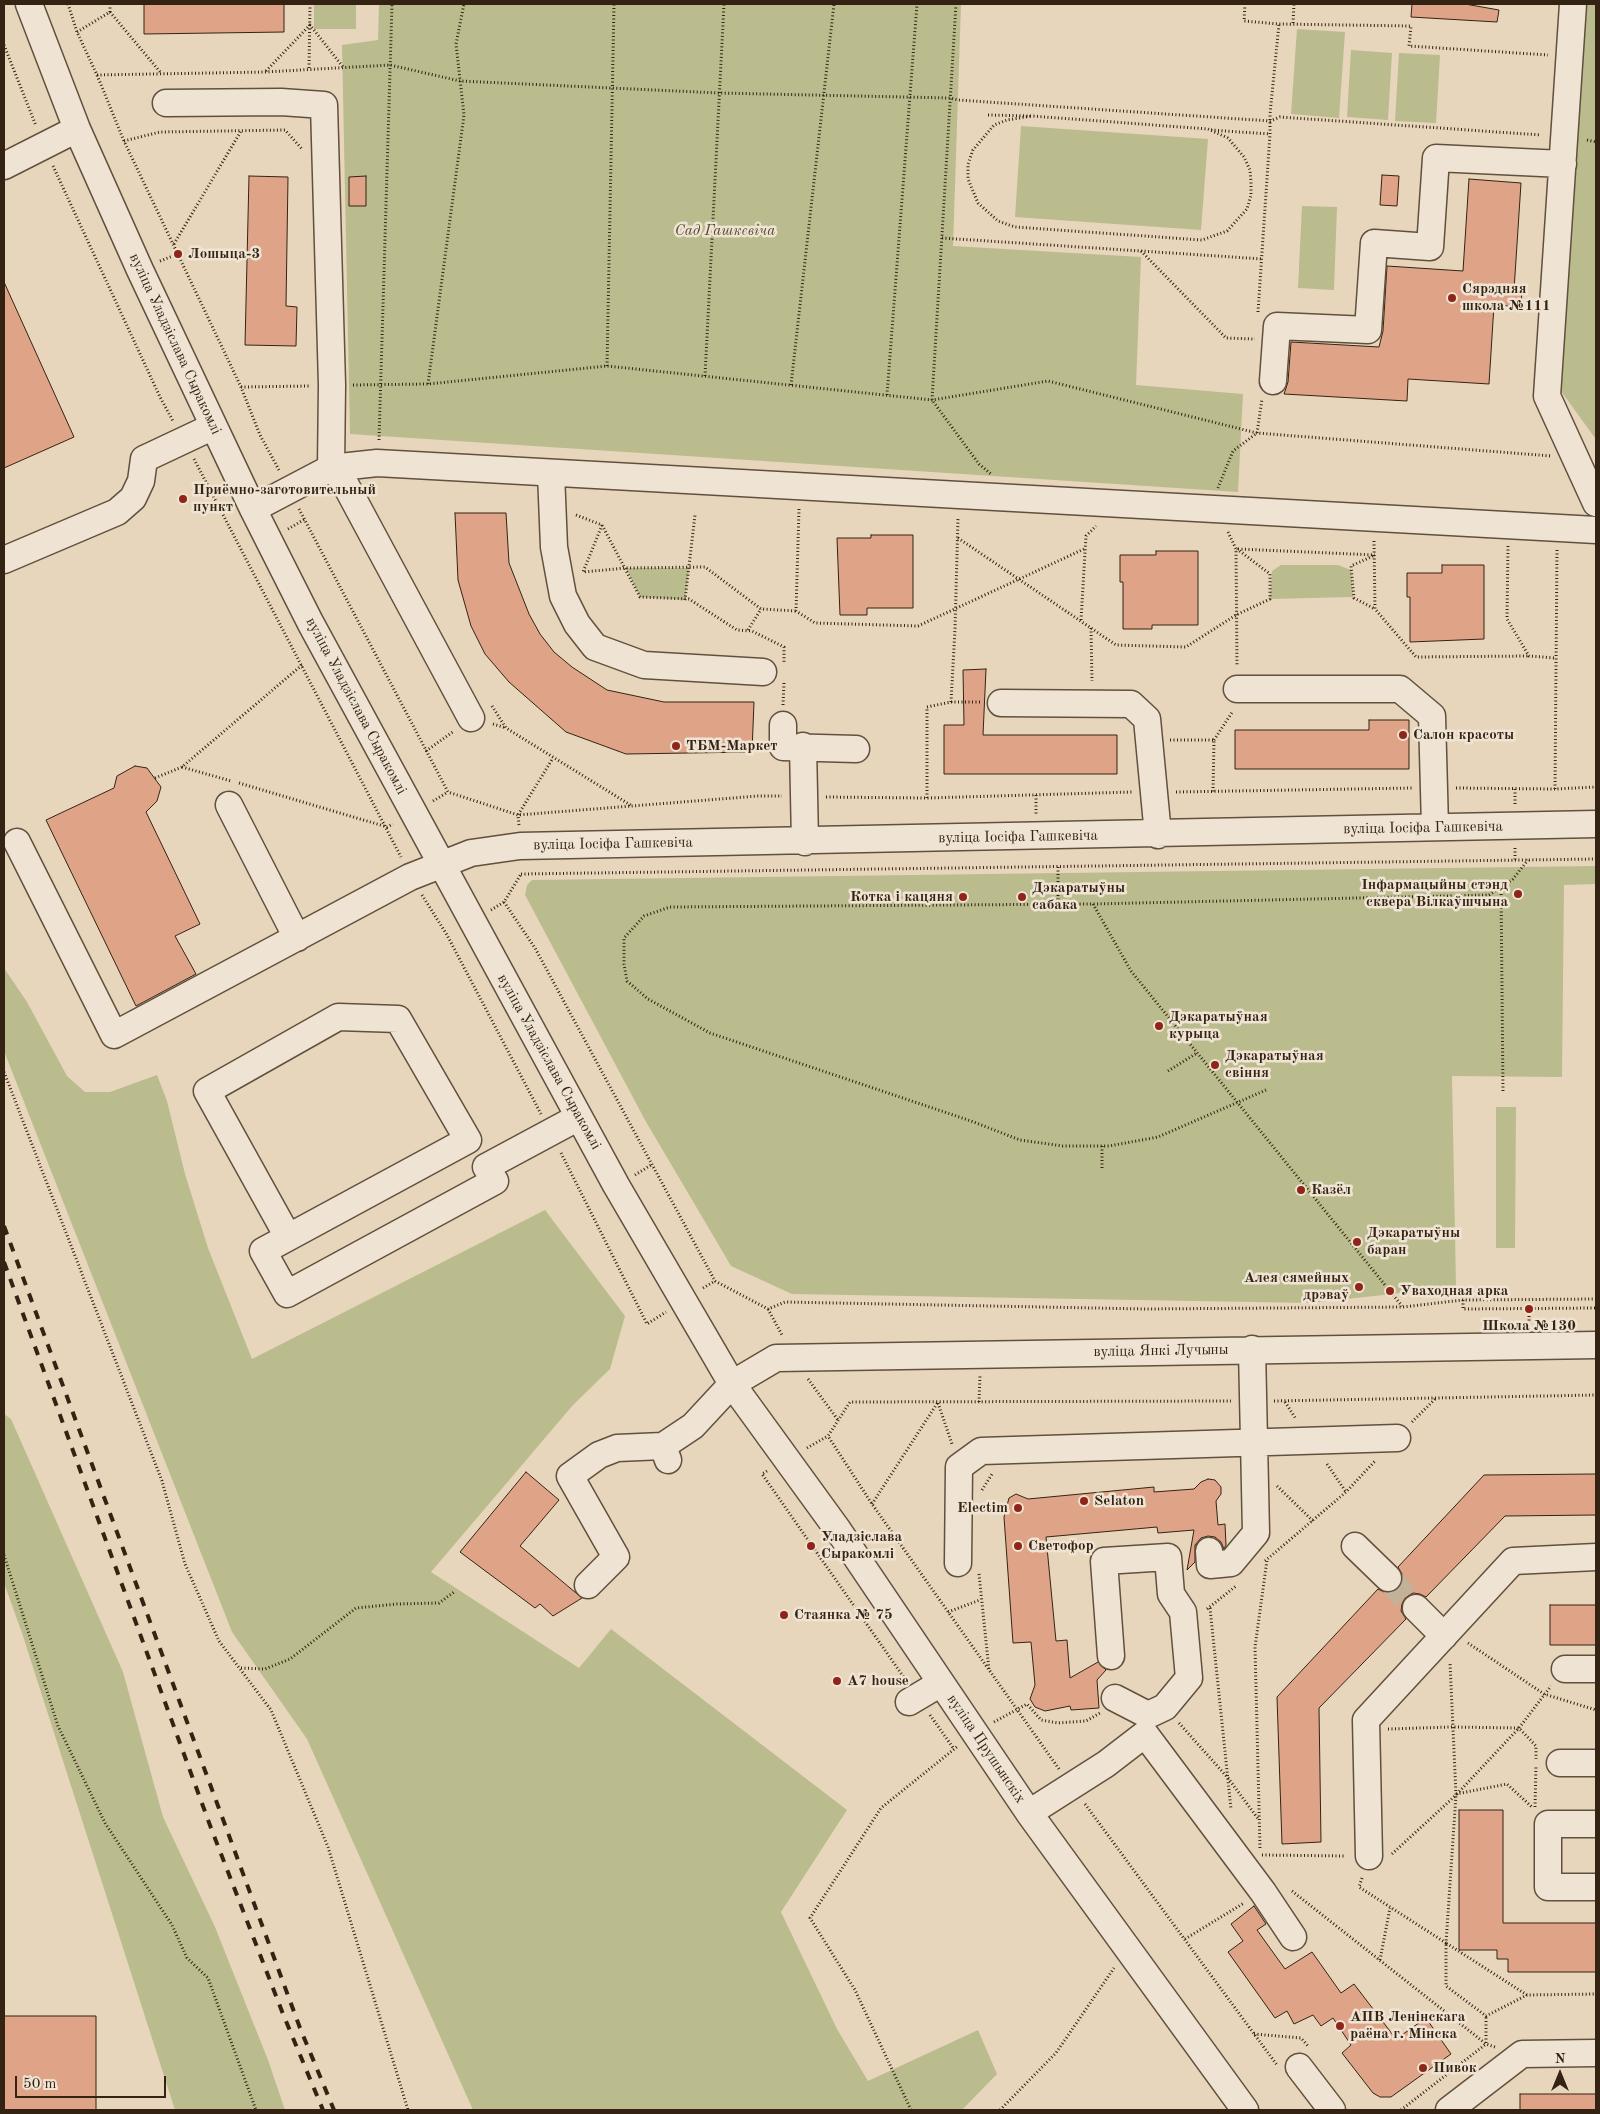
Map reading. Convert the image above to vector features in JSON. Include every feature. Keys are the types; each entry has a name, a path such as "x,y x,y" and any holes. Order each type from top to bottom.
{"street":[{"name":"вуліца Уладзіслава Сыракомлі","path":"29,4 77,129 212,427 315,631 579,1117 732,1384"},
{"path":"1573,4 1568,56 1563,164 1547,396 1596,503"},
{"path":"166,103 281,102 324,105 332,385 331,468 343,480 481,711"},
{"path":"4,166 77,129"},
{"path":"1274,381 1277,326 1368,330 1374,243 1430,247 1436,158 1563,164"},
{"path":"4,560 117,512 133,498 141,481 144,459 212,427"},
{"path":"253,509 291,491 331,468 377,463 1596,530"},
{"path":"552,472 554,546 563,596 576,624 595,647 644,665 778,676"},
{"path":"1237,688 1400,688 1432,716 1435,827"},
{"path":"1001,703 1131,704 1147,720 1158,834"},
{"path":"783,725 783,747 803,746 856,749"},
{"path":"803,746 805,842"},
{"path":"229,805 297,938"},
{"name":"вуліца Іосіфа Гашкевіча","path":"17,842 114,1035 410,877 471,853 520,846 805,842 1596,824"},
{"path":"288,1237 207,1090 338,1017 398,1019 468,1140 495,1181 287,1294 263,1251 468,1140"},
{"path":"486,1167 579,1117"},
{"name":"вуліца Янкі Лучыны","path":"588,1585 616,1558 570,1476 599,1454 617,1448 666,1453 732,1384 776,1358 1596,1345"},
{"path":"1209,1551 1210,1565 1231,1563 1256,1533 1252,1349"},
{"name":"вуліца Прушынскіх","path":"732,1384 838,1530 1029,1813 1245,2110"},
{"path":"968,1567 959,1467 981,1451 1255,1453 1398,1438"},
{"path":"1355,1546 1388,1578"},
{"path":"1029,1813 1106,1764 1153,1719 1189,1678 1183,1612 1171,1594 1168,1557 1104,1562 1111,1656"},
{"path":"1369,1856 1366,1720 1513,1561 1596,1557"},
{"path":"1416,1608 1446,1633"},
{"path":"1565,1670 1596,1669"},
{"path":"913,1699 941,1683"},
{"path":"1115,1698 1153,1719 1293,1937"},
{"path":"1560,1763 1596,1763"},
{"path":"1596,1824 1548,1824 1548,1887 1596,1888"},
{"path":"1449,2110 1522,2054 1596,2053"},
{"path":"1291,2070 1332,2110"}],"path":[{"path":"68,4 77,32 98,75 124,140 241,387 260,435 448,792 518,815 758,796 927,798 1434,787 1555,789 1596,787"},
{"path":"110,4 110,12 161,73"},
{"path":"309,68 310,4"},
{"path":"377,463 382,384 392,4"},
{"path":"464,4 456,44 464,115 428,384 607,366 932,400 1048,381 1257,432 1576,458"},
{"path":"607,366 614,4"},
{"path":"705,376 724,4"},
{"path":"791,385 834,4"},
{"path":"887,395 917,4"},
{"path":"956,4 932,400 979,464 992,476"},
{"path":"1245,4 1244,21 1279,24 1411,26 1409,46 1568,56"},
{"path":"1293,23 1294,4"},
{"path":"77,32 110,12"},
{"path":"1258,313 1263,259 1270,121 1279,24"},
{"path":"310,26 343,67"},
{"path":"265,72 310,26"},
{"path":"4,45 44,146 160,397 185,441 387,827 410,877 447,935"},
{"path":"98,75 265,72 309,68 390,66 460,81 823,97 950,98 1270,121 1280,117 1564,136 1596,142"},
{"path":"988,115 1032,116 1270,134"},
{"path":"1032,116 1007,120 994,125 973,150 968,164 968,178 978,203 998,221 1015,227 1202,240 1220,234 1238,221 1247,209 1251,195 1250,170 1237,146 1228,138 1208,129"},
{"path":"124,140 160,132 285,130"},
{"path":"174,244 241,131"},
{"path":"942,238 1263,259"},
{"path":"1141,251 1226,338 1257,339"},
{"path":"1217,491 1233,451 1257,432"},
{"path":"796,611 800,486"},
{"path":"951,702 956,607 958,495"},
{"path":"1080,621 1086,536 1117,504"},
{"path":"552,506 602,525 640,597 689,599 737,630 748,630 784,648 778,676"},
{"path":"685,600 695,515"},
{"path":"1372,518 1375,555 1375,609"},
{"path":"602,525 583,572 626,568 706,567 761,610 796,611 815,623 918,626 1084,549"},
{"path":"1508,526 1507,619 1529,656"},
{"path":"1555,789 1555,658 1558,528"},
{"path":"958,538 1116,645 1186,647 1236,615 1270,599 1270,574 1236,549"},
{"path":"1236,549 1375,555"},
{"path":"1213,792 1214,740 1237,705 1236,549"},
{"path":"1375,555 1351,566 1354,598 1375,609 1416,657 1529,656 1555,658"},
{"path":"748,630 761,610"},
{"path":"1091,628 1092,670"},
{"path":"155,778 182,766 302,665"},
{"path":"927,798 926,707 951,702 1001,703"},
{"path":"426,751 481,711 632,806"},
{"path":"1150,741 1214,740"},
{"path":"554,758 518,815 521,874 504,902 535,948 715,1281 768,1309 786,1302 1145,1308 1403,1307 1463,1300 1596,1299"},
{"path":"182,766 387,827"},
{"path":"521,874 1596,859"},
{"path":"1266,1090 1158,1137 1102,1146 1063,1146 1020,1140 971,1121 710,1033 648,999 627,981 624,964 624,938 644,916 670,907 1093,904 1489,895 1513,879 1528,860"},
{"path":"1058,867 1058,903"},
{"path":"1502,887 1503,1091"},
{"path":"1093,904 1131,971 1403,1307"},
{"path":"1168,1071 1197,1052"},
{"path":"4,1072 162,1481 185,1564 219,1640 271,1710 328,1847 408,2110"},
{"path":"1102,1146 1102,1170"},
{"path":"1463,1300 1463,1309 1596,1308"},
{"path":"1291,2070 1184,1939 1071,1786 872,1504 828,1436 850,1402 1254,1401 1596,1395"},
{"path":"1260,1566 1346,1492 1436,1398"},
{"path":"872,1504 938,1402"},
{"path":"1255,1453 1313,1521"},
{"path":"979,1496 993,1471"},
{"path":"762,1474 913,1699 954,1749 881,1808 810,1918 855,1990 911,2110"},
{"path":"4,1555 58,1726 105,1823 172,1925 187,1958 208,1978 256,2110"},
{"path":"1255,1647 1267,1560"},
{"path":"968,1567 980,1600 989,1670"},
{"path":"1183,1612 1210,1608 1238,1584"},
{"path":"240,1668 265,1669 290,1659 356,1608 397,1604 439,1603 454,1592"},
{"path":"948,1612 980,1600"},
{"path":"1210,1608 1231,1812"},
{"path":"1446,1633 1544,1694 1596,1710"},
{"path":"1486,2016 1446,1986 1446,1943 1456,1795 1519,1728 1544,1694 1565,1670"},
{"path":"1017,1708 1027,1704 1041,1720 1073,1723 1086,1721 1097,1716 1115,1698"},
{"path":"1153,1719 1228,1778 1259,1821"},
{"path":"1366,1730 1451,1727 1519,1728 1536,1746 1535,1810 1507,1784 1456,1795"},
{"path":"1255,1847 1264,1861"},
{"path":"1369,1856 1360,1887 1527,1996"},
{"path":"1184,1939 1263,1892 1277,1880 1486,2044 1522,2054"},
{"path":"1380,1960 1390,1908"},
{"path":"1000,2110 1056,2053 1127,1948"},
{"path":"1486,2016 1527,1996 1596,1994"},
{"path":"1486,2016 1486,2044"},
{"path":"1401,2110 1486,2044"}],"green space":[{"path":"314,4 356,4 356,29 314,29"},
{"name":"Сад Гашкевіча","path":"379,4 961,4 953,246 1141,257 1136,385 1243,394 1238,492 350,434 342,45 378,40"},
{"path":"1586,4 1596,4 1595,438 1558,387"},
{"path":"1297,29 1345,32 1339,118 1291,114"},
{"path":"1351,50 1392,53 1388,120 1347,117"},
{"path":"1399,53 1440,55 1436,123 1395,121"},
{"path":"1021,126 1208,139 1201,230 1015,217"},
{"path":"1302,206 1337,207 1334,290 1298,288"},
{"path":"1281,565 1338,565 1351,570 1353,597 1270,599 1272,571"},
{"path":"626,568 689,568 685,600 640,597"},
{"path":"1596,866 1596,884 1564,885 1562,1077 1452,1076 1456,1287 1310,1303 792,1294 731,1266 645,1120 525,895 527,885 532,880"},
{"path":"4,968 27,1002 67,1076 85,1092 110,1092 157,1075 167,1101 185,1174 208,1248 252,1359 545,1210 625,1316 610,1369 573,1405 431,1572 579,1668 611,1629 847,1810 781,1912 837,2029 868,2081 978,2030 997,2074 962,2110 473,2110 307,1739 232,1632 4,1051"},
{"path":"1496,1107 1516,1107 1515,1248 1496,1248"},
{"path":"4,1414 11,1419 123,1672 163,1817 215,1927 268,2060 285,2110 175,2110 22,1633 4,1583"}],"building":[{"path":"144,4 284,4 284,32 144,34"},
{"path":"1412,4 1465,4 1499,10 1497,22 1411,17"},
{"path":"1382,175 1399,176 1397,206 1380,205"},
{"path":"249,176 288,177 286,306 297,307 296,346 245,345"},
{"path":"366,176 366,206 349,206 349,177"},
{"name":"Сярэдняя школа №111","path":"1469,179 1521,183 1514,290 1522,290 1521,307 1494,305 1489,384 1408,379 1407,401 1284,394 1288,382 1291,342 1379,347 1383,331 1387,266 1463,271"},
{"path":"4,282 74,437 4,468"},
{"path":"455,513 506,513 509,563 529,614 540,634 554,652 572,667 607,690 664,702 754,702 752,752 626,754 566,732 509,682 485,654 471,626 458,580"},
{"path":"871,535 913,535 913,608 867,608 867,615 840,615 837,538 871,538"},
{"path":"1156,551 1198,551 1198,625 1152,625 1152,629 1123,629 1123,582 1120,582 1120,555 1156,555"},
{"path":"1442,565 1484,565 1484,639 1410,642 1410,597 1407,597 1407,573 1442,573"},
{"path":"986,669 983,735 1117,735 1117,774 944,774 944,725 964,725 963,670"},
{"path":"1369,720 1409,720 1409,769 1235,769 1235,730 1369,730"},
{"path":"135,766 147,768 161,787 157,801 146,812 200,924 175,936 196,974 136,1006 46,820 114,788 117,776"},
{"path":"526,1472 559,1500 520,1546 582,1598 553,1616 540,1604 535,1608 460,1552"},
{"path":"1596,1474 1596,1515 1505,1516 1426,1597 1413,1593 1405,1598 1401,1611 1406,1619 1319,1708 1321,1842 1282,1844 1277,1697 1378,1589 1384,1592 1392,1592 1399,1588 1403,1581 1398,1567 1484,1475"},
{"path":"1208,1479 1215,1480 1221,1487 1221,1494 1216,1501 1218,1525 1225,1524 1226,1545 1224,1549 1221,1542 1215,1537 1201,1538 1195,1545 1195,1562 1187,1570 1194,1530 1158,1533 1157,1527 1046,1537 1056,1641 1067,1640 1070,1678 1098,1662 1106,1670 1097,1680 1099,1708 1071,1710 1070,1706 1045,1711 1035,1707 1030,1699 1035,1685 1031,1642 1013,1643 1004,1517 1009,1498 1016,1494 1028,1499 1154,1487 1154,1492 1194,1489 1201,1482"},
{"path":"1550,1605 1596,1605 1596,1645 1550,1645"},
{"path":"1459,1810 1503,1810 1503,1923 1596,1923 1596,1972 1508,1972 1508,1959 1497,1959 1497,1950 1459,1950"},
{"path":"1254,1906 1266,1924 1257,1930 1285,1969 1312,1952 1341,1993 1354,1984 1396,2039 1426,2018 1451,2054 1391,2097 1380,2097 1373,2093 1342,2053 1351,2045 1333,2018 1321,2026 1313,2015 1294,2024 1287,2011 1275,2018 1228,1952 1243,1941 1231,1924"},
{"path":"4,2016 96,2016 96,2110 4,2110"},
{"path":"1520,2094 1596,2094 1596,2110 1520,2110"}],"tunnel":[{"path":"1388,1578 1416,1608"}],"railway":[{"path":"4,1226 300,2028 334,2110"},
{"path":"4,1262 211,1828 283,2014 323,2110"}],"place":[{"name":"Лошыца-3","path":"178,254"},
{"name":"Сярэдняя школа №111","path":"1452,298"},
{"name":"Приёмно-заготовительный пункт","path":"183,499"},
{"name":"Салон красоты","path":"1403,735"},
{"name":"ТБМ-Маркет","path":"676,746"},
{"name":"Інфармацыйны стэнд сквера Вілкаўшчына","path":"1518,894"},
{"name":"Котка і кацяня","path":"963,897"},
{"name":"Дэкаратыўны сабака","path":"1022,897"},
{"name":"Дэкаратыўная курыца","path":"1159,1026"},
{"name":"Дэкаратыўная свіння","path":"1215,1065"},
{"name":"Казёл","path":"1301,1190"},
{"name":"Дэкаратыўны баран","path":"1357,1242"},
{"name":"Алея сямейных дрэваў","path":"1359,1287"},
{"name":"Уваходная арка","path":"1390,1291"},
{"name":"Школа №130","path":"1529,1309"},
{"name":"Selaton","path":"1084,1501"},
{"name":"Electim","path":"1018,1508"},
{"name":"Уладзіслава Сыракомлі","path":"811,1546"},
{"name":"Светофор","path":"1018,1546"},
{"name":"Стаянка № 75","path":"784,1615"},
{"name":"A7 house","path":"837,1681"},
{"name":"АПВ Ленінскага раёна г. Мінска","path":"1340,2026"},
{"name":"Пивок","path":"1423,2068"}]}
